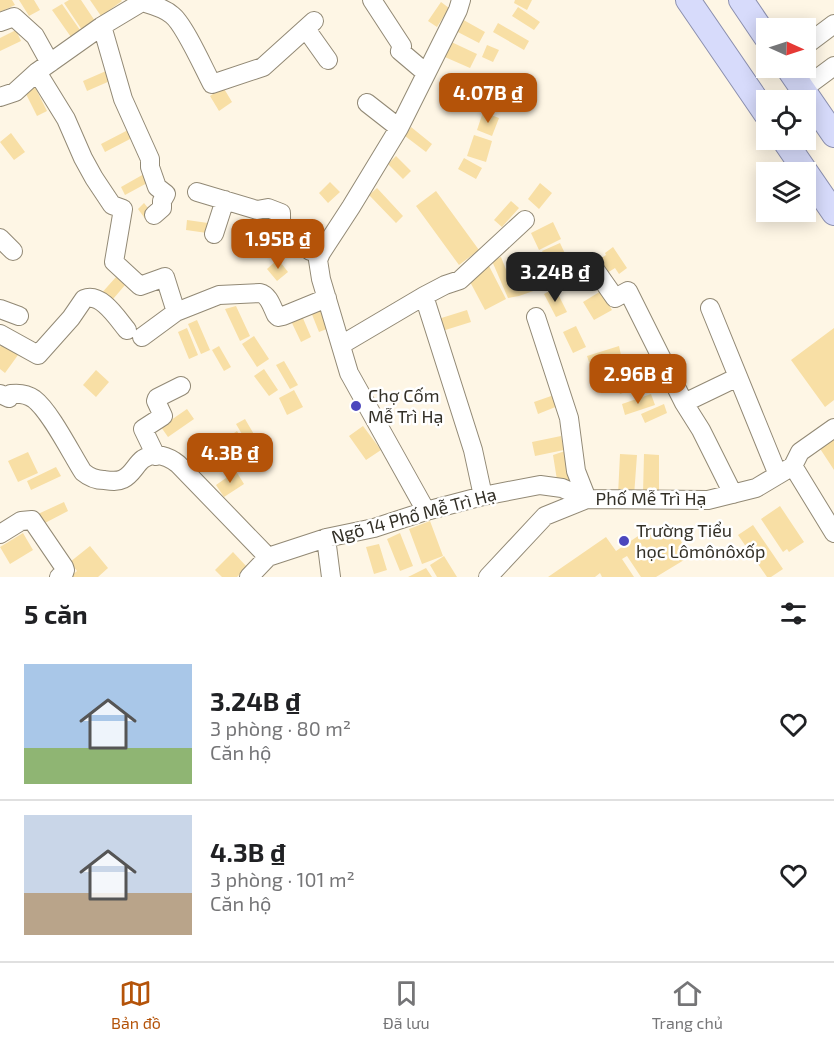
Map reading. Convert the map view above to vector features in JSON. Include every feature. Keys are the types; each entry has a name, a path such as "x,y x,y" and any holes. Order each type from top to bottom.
{"main road":[{"path":"688,0 756,99"},
{"path":"741,0 756,22"},
{"path":"795,78 803,90"},
{"path":"816,109 834,135"},
{"path":"791,150 834,213"}],"street":[{"path":"372,0 402,46 400,51 426,73"},
{"path":"426,511 349,373 318,260 399,128 461,0"},
{"path":"0,97 15,92 43,68 141,1 173,15 183,29 212,84 263,67 310,25 328,60"},
{"path":"0,22 14,17 35,36 43,68 83,158 112,205 123,208 114,262 140,286 165,276 176,312"},
{"path":"816,38 834,24"},
{"path":"102,26 123,99 150,159 150,167 157,187 166,194 162,201 162,208 154,215"},
{"path":"803,90 834,66"},
{"path":"367,103 399,128"},
{"path":"197,192 257,210 268,208 281,213 281,229 302,243 309,251 321,253"},
{"path":"214,234 225,200"},
{"path":"341,345 424,296 460,280 525,220"},
{"path":"594,268 615,298 628,291 733,494"},
{"path":"0,334 38,355 71,318 84,299 90,297 99,300 134,334 176,312 219,295 266,288 278,317 327,298"},
{"path":"424,296 473,450 483,496"},
{"path":"710,308 738,377 785,470 834,533"},
{"path":"0,309 19,316"},
{"path":"536,317 569,418 576,471 587,499"},
{"path":"684,403 738,377"},
{"path":"156,456 142,429 164,416 157,399 181,386"},
{"path":"0,394 9,398 11,394 18,393 28,396 42,407 87,476 99,480 121,480 127,477 144,458 156,456 170,458 268,557"},
{"path":"785,470 800,452 834,428"},
{"name":"Phố Mễ Trì Hạ","path":"488,577 545,516 587,499 708,500 756,488 785,470"},
{"name":"Ngõ 14 Phố Mễ Trì Hạ","path":"249,577 268,557 326,538 374,528 483,496 540,485 562,488 587,499"},
{"path":"0,534 21,521 32,520 64,567 64,573 59,577"},
{"path":"326,538 331,577"}],"building":[{"path":"0,0 12,0 15,5 0,12"},
{"path":"19,0 34,0 40,10 29,16"},
{"path":"69,0 81,0 95,21 82,30 64,3"},
{"path":"90,0 121,0 122,1 101,16"},
{"path":"515,0 532,0 527,10 514,3"},
{"path":"441,2 449,8 437,27 428,21"},
{"path":"62,4 80,30 71,37 52,10"},
{"path":"518,7 540,22 534,30 512,16"},
{"path":"460,18 485,32 479,43 454,30"},
{"path":"498,23 529,41 524,50 493,32"},
{"path":"16,30 21,41 0,51 0,38"},
{"path":"445,39 477,54 470,68 438,54"},
{"path":"487,45 499,50 493,62 482,57"},
{"path":"106,71 110,81 87,91 83,81"},
{"path":"35,87 47,111 37,116 25,92"},
{"path":"223,87 232,102 219,111 210,96"},
{"path":"483,112 499,118 492,136 477,130"},
{"path":"411,127 432,144 426,152 405,136"},
{"path":"128,130 132,138 105,152 101,144"},
{"path":"11,133 25,152 14,160 0,142"},
{"path":"474,135 492,141 486,162 467,156"},
{"path":"396,156 411,171 403,179 388,164"},
{"path":"464,158 482,168 476,179 458,169"},
{"path":"144,174 149,182 125,195 121,187"},
{"path":"330,182 340,192 328,203 319,193"},
{"path":"540,183 552,193 539,209 528,199"},
{"path":"377,188 403,216 396,223 369,195"},
{"path":"436,191 479,250 459,265 416,206"},
{"path":"511,201 519,208 502,227 494,220"},
{"path":"144,203 156,218 149,224 138,209"},
{"path":"260,211 270,216 261,237 251,232"},
{"path":"187,220 215,224 214,234 186,230"},
{"path":"553,222 561,239 539,250 531,233"},
{"path":"560,243 569,262 552,271 542,251"},
{"path":"613,247 627,268 619,274 615,268 604,275 595,262"},
{"path":"501,257 507,272 528,263 539,289 508,298 492,261"},
{"path":"278,259 288,272 277,281 267,269"},
{"path":"489,266 506,299 485,310 468,278"},
{"path":"116,277 125,285 108,305 99,296"},
{"path":"555,288 567,312 556,317 544,294"},
{"path":"601,291 612,310 594,320 583,302"},
{"path":"236,306 250,336 240,341 225,309"},
{"path":"323,307 332,327 319,332 311,312"},
{"path":"467,310 471,322 439,332 435,320"},
{"path":"302,316 311,337 301,342 291,321"},
{"path":"197,320 210,350 201,354 188,324"},
{"path":"576,326 586,347 573,353 563,332"},
{"path":"187,328 198,355 189,359 178,332"},
{"path":"834,328 834,400 825,407 791,360"},
{"path":"254,336 269,359 257,367 242,344"},
{"path":"2,343 18,355 5,373 0,369"},
{"path":"219,346 231,367 224,371 212,350"},
{"path":"619,346 621,355 590,365 587,356"},
{"path":"284,361 298,385 290,389 276,365"},
{"path":"635,365 639,376 617,383 613,372"},
{"path":"264,369 278,390 269,396 254,376"},
{"path":"96,370 109,382 96,397 83,385"},
{"path":"649,375 651,383 620,394 617,386"},
{"path":"294,390 303,407 287,415 279,398"},
{"path":"651,394 655,405 625,415 622,404"},
{"path":"554,395 558,406 538,414 534,402"},
{"path":"664,404 667,413 645,423 641,414"},
{"path":"187,409 194,419 168,437 161,427"},
{"path":"245,419 255,436 246,441 236,424"},
{"path":"363,426 381,450 366,460 349,436"},
{"path":"237,431 244,442 223,456 216,445"},
{"path":"834,434 834,470 817,444"},
{"path":"561,436 564,450 535,456 532,442"},
{"path":"568,450 572,483 557,480 553,455"},
{"path":"28,452 38,473 18,482 8,461"},
{"path":"620,454 637,455 634,496 618,495"},
{"path":"644,454 659,455 659,494 643,494"},
{"path":"56,467 61,476 31,490 27,481"},
{"path":"236,471 244,484 224,497 216,485"},
{"path":"64,502 68,511 43,524 38,514"},
{"path":"780,506 804,542 789,552 787,549 783,552 761,519"},
{"path":"430,521 443,556 422,564 409,529"},
{"path":"753,525 783,569 771,577 767,577 738,535"},
{"path":"23,533 33,550 10,564 0,547"},
{"path":"400,533 413,566 400,571 387,539"},
{"path":"641,534 679,537 689,557 656,577 641,577 627,556 622,559 634,577 602,577 600,573 595,577 548,577 606,537 616,551"},
{"path":"379,544 387,570 374,574 366,547"},
{"path":"90,546 108,568 98,577 70,577 77,571 70,562"},
{"path":"233,552 247,567 237,577 222,577 215,570"},
{"path":"444,556 457,577 437,577 430,565"},
{"path":"426,568 432,577 408,577"}],"place":[{"name":"Chợ Cốm Mễ Trì Hạ","path":"356,406"},
{"name":"Trường Tiểu học Lômônôxốp","path":"624,541"}]}
